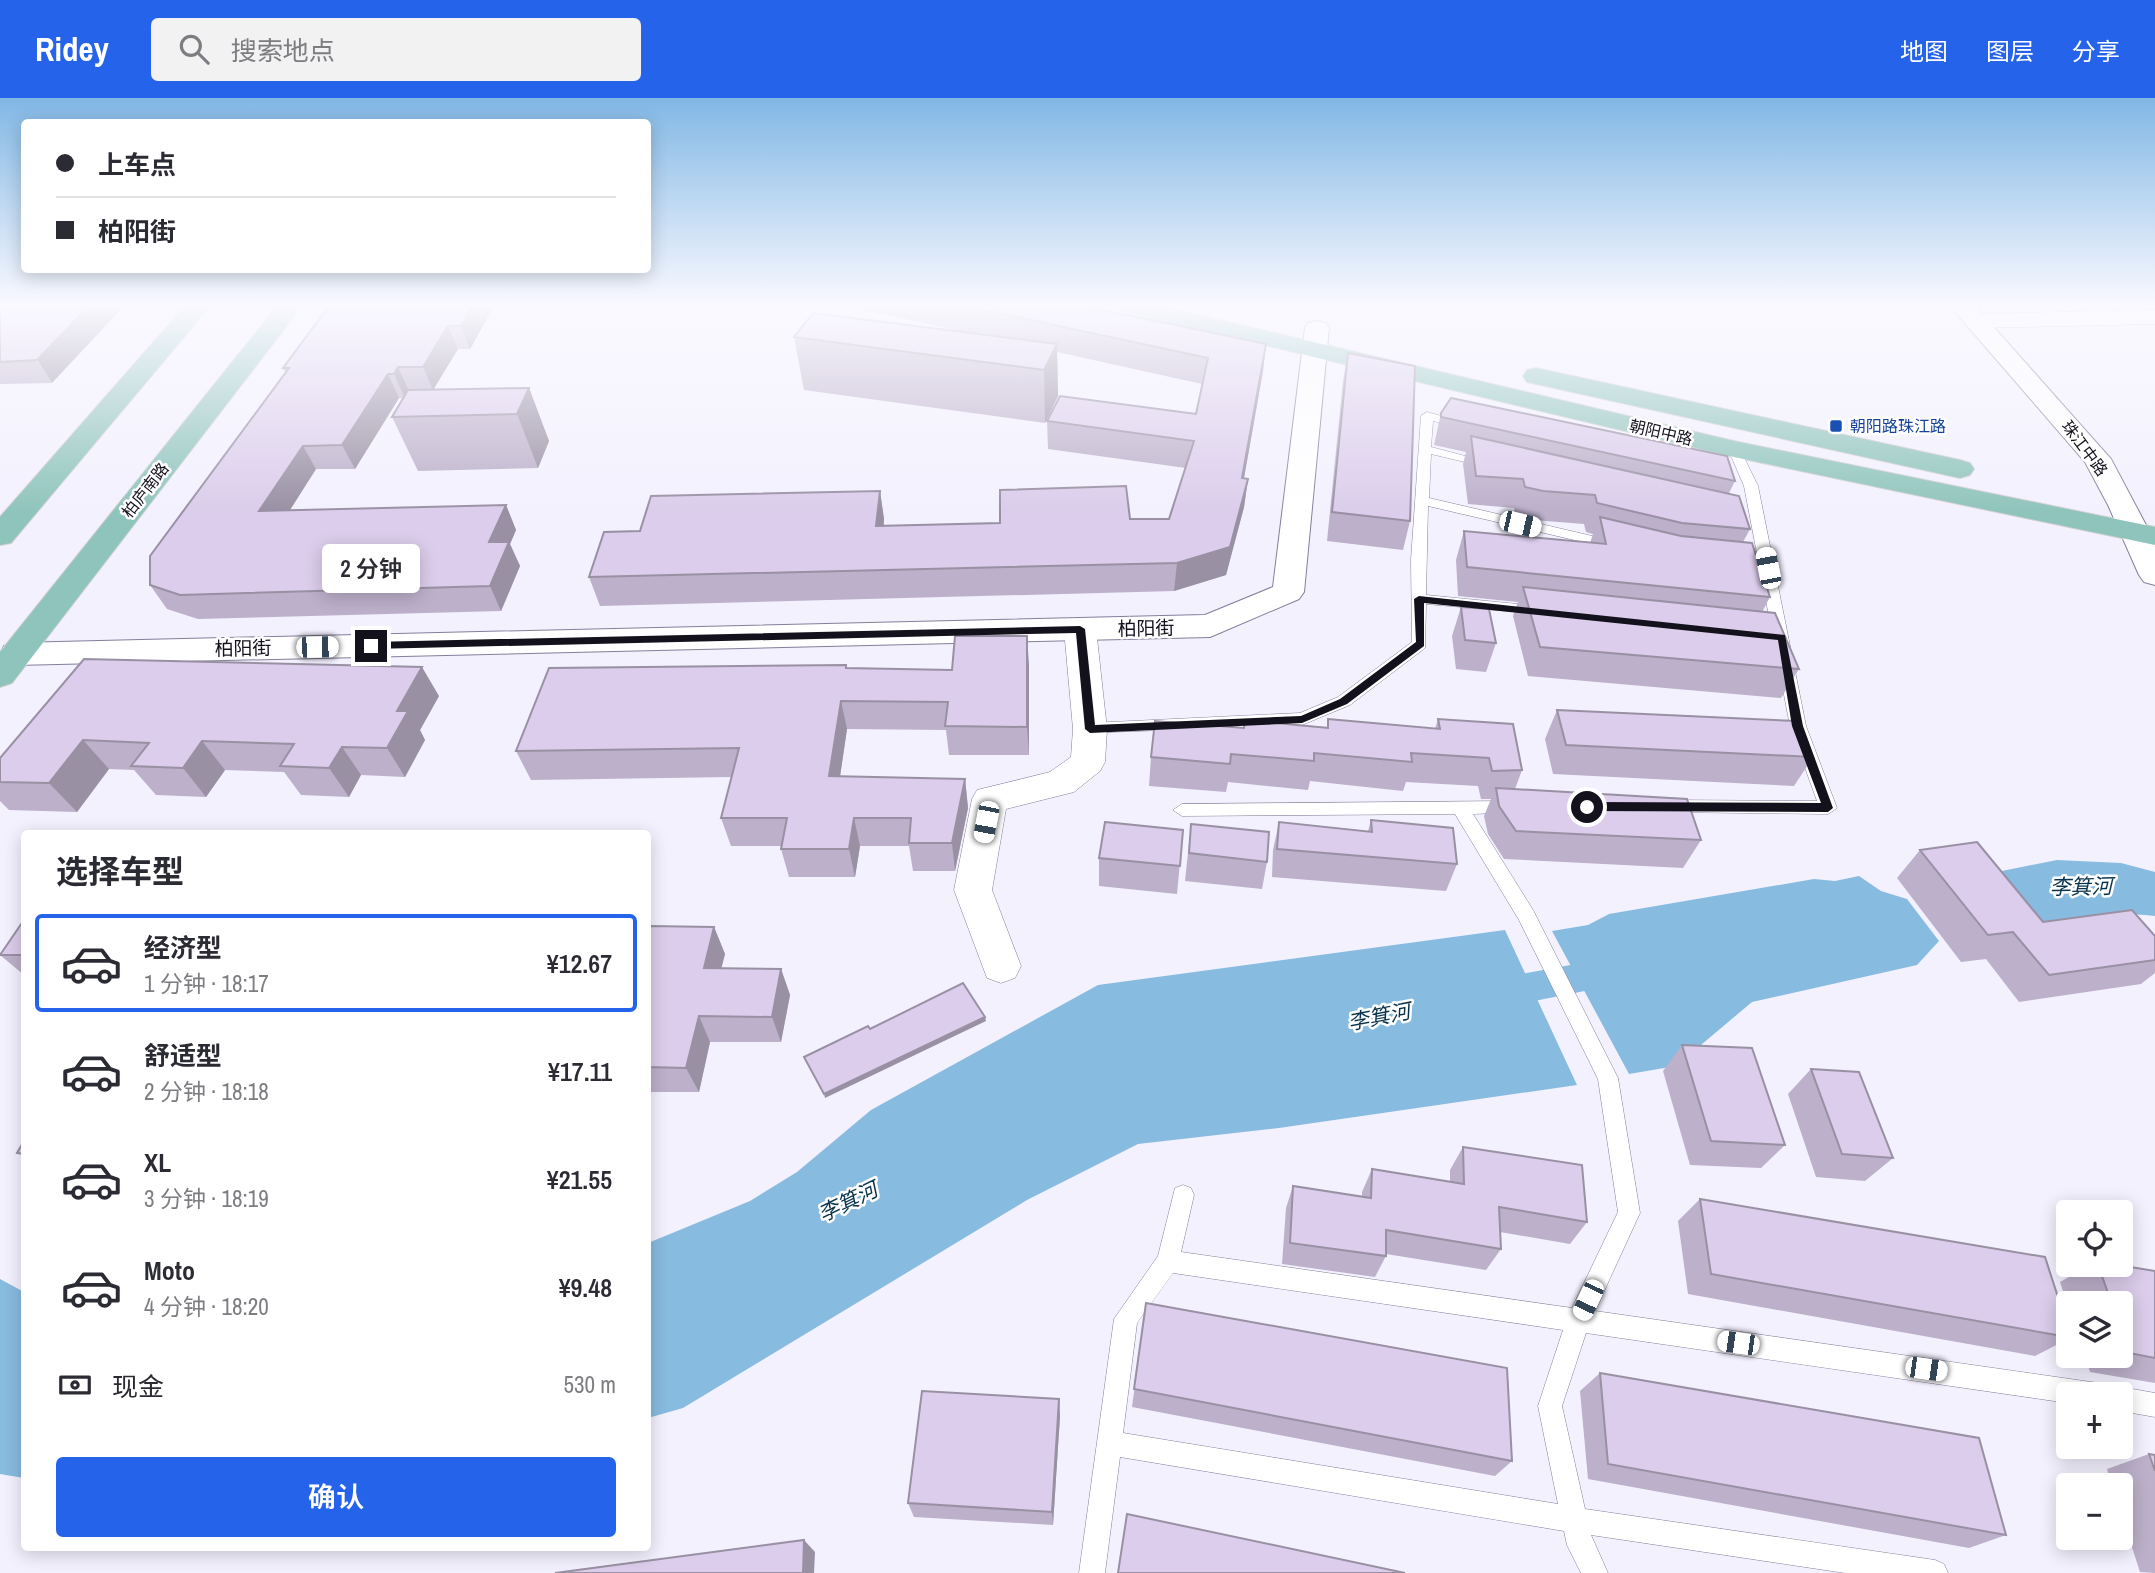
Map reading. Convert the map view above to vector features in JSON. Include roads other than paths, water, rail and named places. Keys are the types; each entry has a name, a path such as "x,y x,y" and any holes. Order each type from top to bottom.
{"main road":[{"path":"0,536 139,375"},
{"name":"柏庐南路","path":"8,664 236,375"},
{"name":"朝阳中路","path":"1452,375 1734,449 2142,521"},
{"name":"朝阳中路","path":"1479,375 2142,521"}],"street":[{"name":"柏阳街","path":"8,664 1210,626 1288,592 1312,375"},
{"name":"珠江中路","path":"2023,375 2097,459 2142,521 2155,575"},
{"path":"1001,966 973,890 990,799 1061,783 1088,762 1090,729 1080,629"}],"lane":[{"path":"1090,729 1302,719 1343,701 1420,644 1422,501 1427,416 1479,426"},
{"path":"1425,449 1502,467"},
{"path":"1648,806 1828,808 1798,726 1775,636 1745,485 1734,449"},
{"path":"1422,501 1629,549"},
{"path":"1419,599 1553,613"},
{"path":"1182,810 1527,807"},
{"path":"1460,808 1530,923 1608,1079 1629,1213 1577,1321 1550,1406 1580,1545 1595,1573"},
{"path":"1092,1573 1126,1319 1168,1261 1183,1195"},
{"path":"1168,1261 2056,1389"},
{"path":"2133,1401 2155,1405"},
{"path":"1110,1443 1574,1520 1935,1573"}],"water":[{"path":"2057,860 2121,863 2155,872 2155,916 2105,915 2022,931 1997,872"},
{"path":"1859,876 1881,891 1907,899 1939,941 1917,965 1752,1002 1676,1066 1629,1074 1552,931 1588,925 1609,914 1814,879 1835,881"},
{"path":"1505,930 1577,1085 1279,1128 1138,1144 1027,1200 683,1408 651,1417 651,1242 750,1201 797,1172 871,1110 1098,985"},
{"path":"0,1279 21,1290 21,1478 0,1474"}],"waterway":[{"name":"李箕河","path":"1489,995 1620,970"}],"place":[{"name":"朝阳路珠江路","path":"1836,426"}]}
